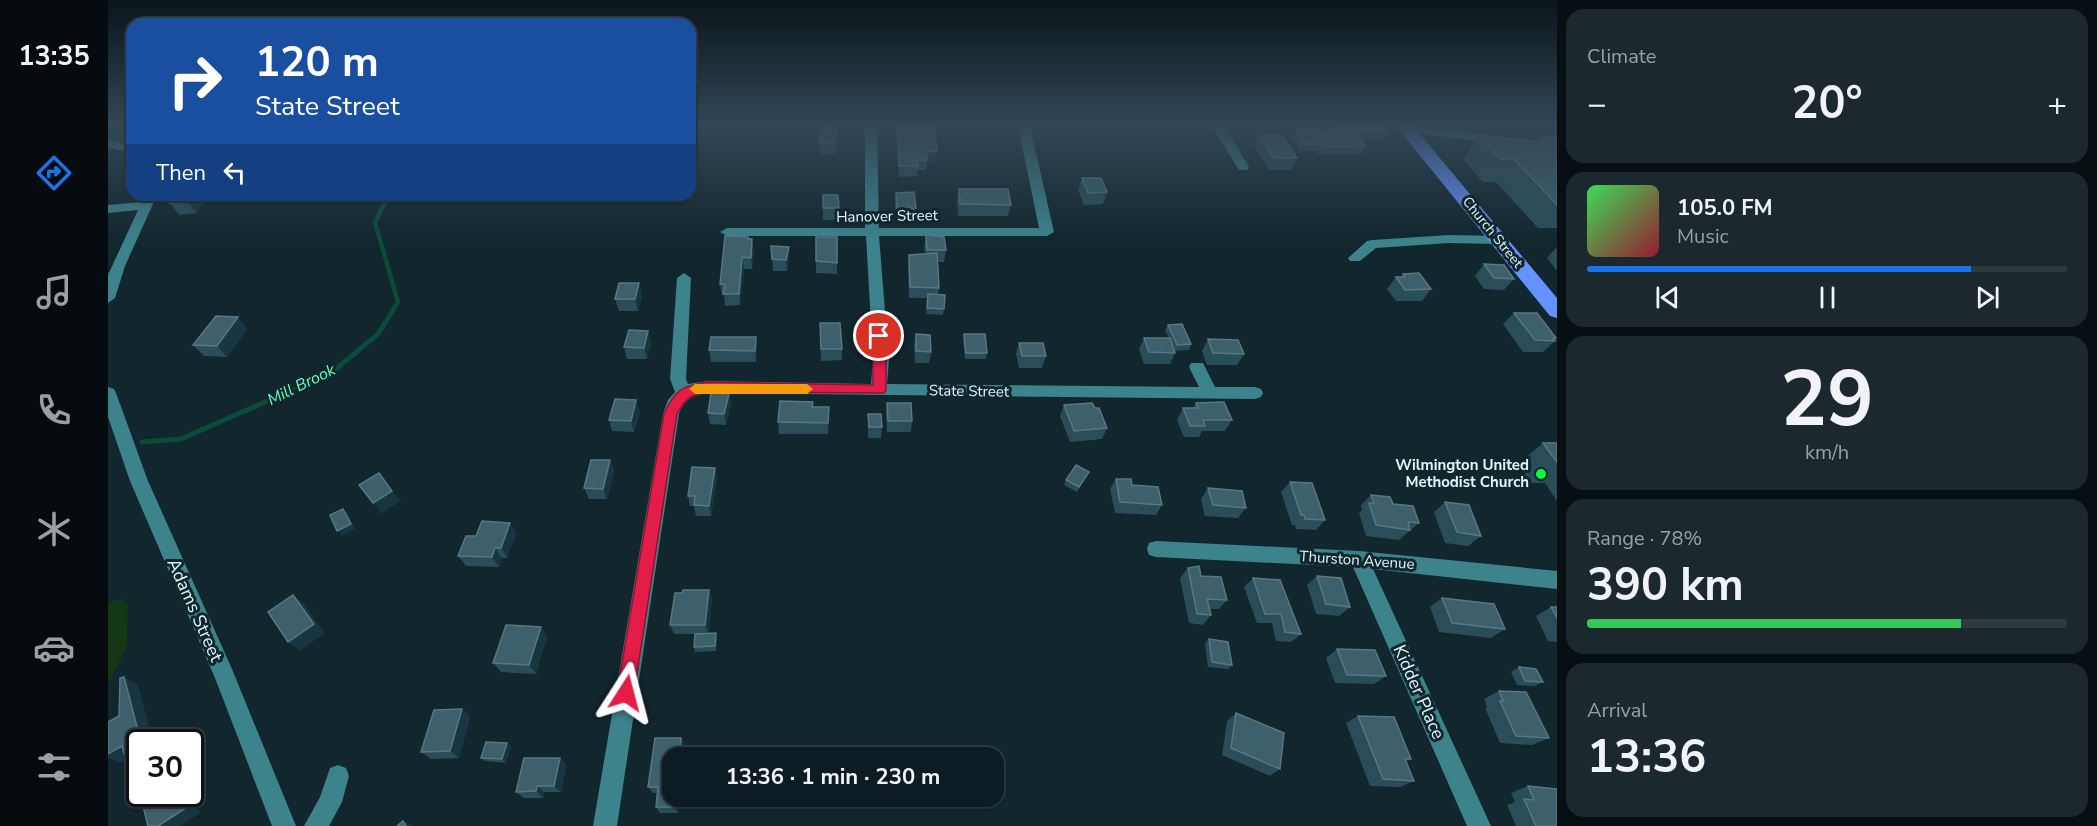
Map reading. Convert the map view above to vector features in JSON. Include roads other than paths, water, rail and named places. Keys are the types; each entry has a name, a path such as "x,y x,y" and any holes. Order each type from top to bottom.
{"main road":[{"name":"Church Street","path":"1436,165 1557,311"}],"street":[{"path":"871,165 872,232 881,360 879,390"},
{"name":"Hanover Street","path":"727,232 1047,232 1032,165"},
{"path":"108,209 144,201"},
{"path":"108,298 118,266 149,201"},
{"path":"1355,258 1372,244 1449,239 1499,240"},
{"path":"605,826 671,414 674,404 684,393 678,379 684,278"},
{"path":"1197,368 1210,393"},
{"name":"State Street","path":"684,393 691,389 708,387 1255,393"},
{"name":"Adams Street","path":"108,393 117,425 139,481 225,676 284,826"},
{"name":"Thurston Avenue","path":"1156,549 1359,559 1557,580"},
{"name":"Kidder Place","path":"1359,559 1479,826"},
{"path":"316,826 330,802 338,777"}],"waterway":[{"name":"Mill Brook","path":"386,201 375,222 398,302 394,308"},
{"name":"Mill Brook","path":"142,442 181,439 331,373 378,334 395,307"}],"place":[{"name":"Wilmington United Methodist Church","path":"1541,474"}]}
